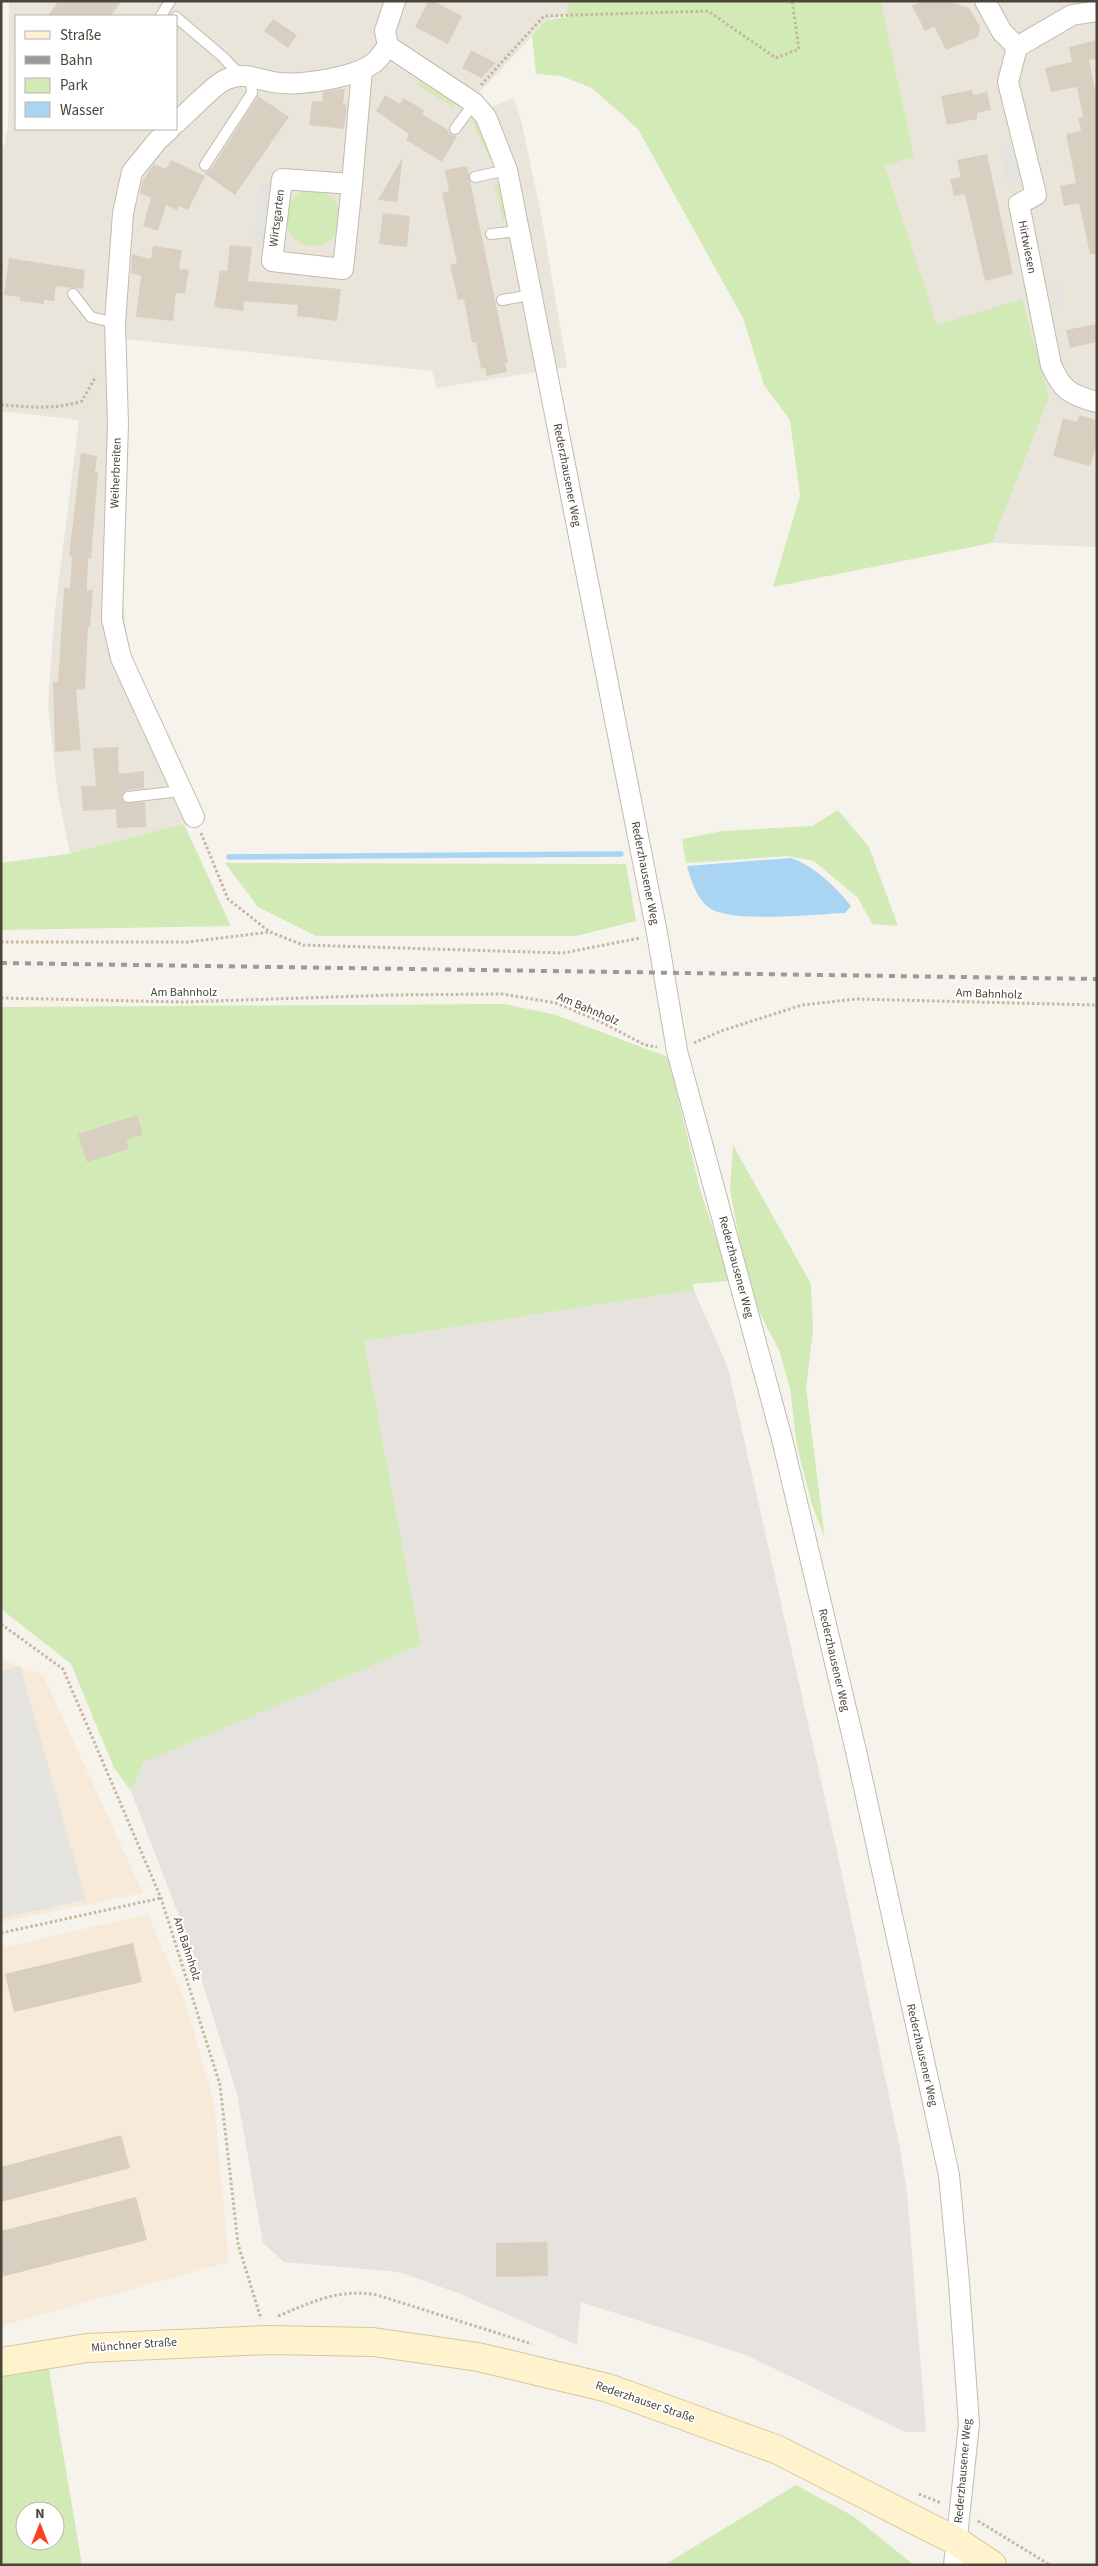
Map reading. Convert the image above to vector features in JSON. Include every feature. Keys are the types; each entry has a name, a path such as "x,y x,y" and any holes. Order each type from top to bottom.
{"main road":[{"name":"Münchner Straße","path":"1,2362 87,2348 265,2331"},
{"name":"Rederzhauser Straße","path":"265,2331 373,2342 478,2357 608,2388 778,2450 955,2553 992,2565"}],"street":[{"path":"178,121 224,80 246,76 280,83 318,81 362,70 376,61 388,46 385,30 395,1"},
{"path":"985,1 1002,32 1017,47 1072,15 1097,11"},
{"name":"Rederzhausener Weg","path":"388,46 476,96 507,170 657,933 677,1051 782,1439 858,1760 949,2175 960,2283 969,2424 955,2553"},
{"name":"Hirtwiesen","path":"1017,47 1008,82 1036,194 1019,204 1051,365 1061,386 1084,399 1097,402"},
{"name":"Wirtsgarten","path":"352,184 282,179 272,261 343,268 352,184 362,70"},
{"name":"Weiherbreiten","path":"169,130 158,140 132,172 123,213 115,323 118,424 112,619 121,658 180,791 194,817"}],"lane":[{"path":"178,19 246,76 252,93 205,165"},
{"path":"455,129 476,96"},
{"path":"475,177 507,170"},
{"path":"491,234 519,231"},
{"path":"72,294 90,317 115,323"},
{"path":"502,300 531,295"},
{"path":"128,797 180,791"}],"path":[{"path":"476,96 544,16 708,11 776,58 799,49 792,1"},
{"path":"1,405 48,408 69,405 82,401 97,376"},
{"path":"194,817 228,899 270,932 304,945 563,953 624,943 657,933"},
{"path":"1,942 188,942 270,932"},
{"name":"Am Bahnholz","path":"1,998 184,1002 392,995 502,994 556,1003 599,1021 645,1045 677,1051 720,1031 802,1005 856,999 1097,1005"},
{"name":"Am Bahnholz","path":"1,1624 63,1669 161,1898 220,2085 238,2244 265,2331"},
{"path":"1,1933 161,1898"},
{"path":"960,2510 1050,2565"}],"shaded area":[{"path":"9,1 608,1 547,20 477,95 492,107 514,98 521,120 541,214 567,367 437,388 432,371 126,339 123,598 127,642 137,679 203,820 70,853 58,796 48,705 54,619 79,420 1,411 1,161 8,128"},
{"path":"881,1 1097,1 1097,547 992,543 1049,398 937,326 885,165 914,155"},
{"path":"1016,145 1024,183 1007,186 1001,148"},
{"path":"260,183 273,185 265,245 253,244"},
{"path":"1061,280 1066,305 1055,308 1050,282"},
{"path":"694,1290 728,1368 840,1865 899,2143 907,2192 926,2432 905,2432 746,2355 581,2302 577,2345 458,2293 399,2272 284,2262 263,2243 237,2094 194,1955 131,1791 144,1762 421,1645 364,1341"},
{"path":"1,1659 43,1675 143,1893 1,1922"},
{"path":"20,1666 86,1900 1,1918 1,1671"},
{"path":"148,1914 186,2004 214,2102 229,2262 1,2326 1,1948"}],"green space":[{"path":"567,1 881,1 914,156 885,166 937,325 1022,299 1049,398 992,543 773,587 800,496 790,420 764,385 743,318 638,129 592,88 561,76 536,74 532,35 547,20 568,17"},
{"path":"420,82 454,102 455,108 416,84"},
{"path":"477,120 494,154 491,161 472,122"},
{"path":"494,183 501,187 506,216 503,221"},
{"path":"307,190 319,190 329,194 337,202 341,218 337,234 329,242 319,246 307,246 297,242 289,234 285,224 285,212 289,202 297,194"},
{"path":"838,810 869,847 898,926 872,924 858,898 814,861 788,856 686,863 682,839 723,831 812,826"},
{"path":"184,824 231,926 1,930 1,863 67,854"},
{"path":"225,863 626,864 636,921 576,936 316,936 258,907"},
{"path":"504,1004 556,1015 668,1057 701,1193 731,1281 692,1284 694,1290 364,1341 421,1645 144,1762 131,1791 114,1768 71,1664 1,1609 1,1007"},
{"path":"733,1145 811,1284 813,1330 806,1388 825,1539 812,1505 797,1446 790,1388 779,1350 759,1312 741,1247 730,1190"},
{"path":"48,2364 82,2565 1,2565 1,2372"},
{"path":"796,2485 853,2516 914,2565 664,2565"}],"water":[{"path":"791,858 808,866 839,892 851,906 845,913 753,917 719,912 708,907 700,898 687,866"}],"building":[{"path":"58,1 121,1 112,15 49,15"},
{"path":"428,1 433,1 462,16 448,44 415,27"},
{"path":"922,1 949,1 969,8 980,26 978,37 946,50 934,26 925,31 912,6"},
{"path":"273,19 297,35 288,48 264,31"},
{"path":"1097,40 1097,59 1089,60 1097,99 1097,254 1090,254 1079,203 1064,206 1060,186 1076,183 1066,134 1081,131 1078,118 1083,117 1077,87 1051,92 1045,68 1072,62 1069,47"},
{"path":"471,50 496,63 481,78 462,68"},
{"path":"345,89 343,104 347,105 344,129 309,125 312,101 322,102 323,92"},
{"path":"972,90 973,95 987,92 991,110 977,113 977,119 947,125 941,96"},
{"path":"385,95 400,104 403,98 424,110 422,114 445,128 451,135 457,136 442,162 406,140 409,134 376,111"},
{"path":"258,96 289,117 235,195 204,173 211,169"},
{"path":"987,154 1013,274 985,281 965,194 954,196 950,179 961,177 957,160"},
{"path":"403,157 397,202 378,200"},
{"path":"171,160 205,176 188,210 179,206 177,210 166,205 158,231 143,226 151,198 140,193 142,182 154,164 166,169"},
{"path":"467,166 508,362 505,363 507,372 487,376 485,368 481,369 476,342 472,343 464,299 458,300 450,265 457,263 442,193 449,191 445,170"},
{"path":"383,213 410,216 407,247 379,244"},
{"path":"230,245 252,247 248,281 341,289 337,321 297,316 298,305 244,301 243,311 214,307 220,270 227,271"},
{"path":"153,246 182,250 179,269 189,270 185,294 176,293 173,321 136,317 141,276 131,273 132,254 151,259"},
{"path":"9,258 85,270 83,289 56,286 54,301 44,300 44,304 20,301 20,297 4,295"},
{"path":"1097,324 1097,342 1070,348 1066,330"},
{"path":"1079,415 1097,420 1097,443 1090,466 1053,456 1063,418 1077,422"},
{"path":"81,453 97,456 95,472 98,472 91,559 88,558 87,590 93,590 90,627 88,627 85,689 76,690 81,750 55,752 53,682 58,682 64,588 70,588 72,557 69,556"},
{"path":"118,747 119,774 144,771 144,788 127,790 121,797 126,803 145,802 146,827 117,828 116,809 83,811 81,786 96,786 93,748"},
{"path":"137,1115 143,1135 126,1140 129,1149 87,1162 78,1134"},
{"path":"133,1943 142,1982 14,2012 5,1974"},
{"path":"121,2135 130,2168 1,2202 1,2167"},
{"path":"136,2197 147,2240 1,2277 1,2231"},
{"path":"547,2242 548,2276 496,2277 496,2243"}],"waterway":[{"path":"229,857 621,854"}],"railway":[{"path":"1,963 1097,979"}]}
